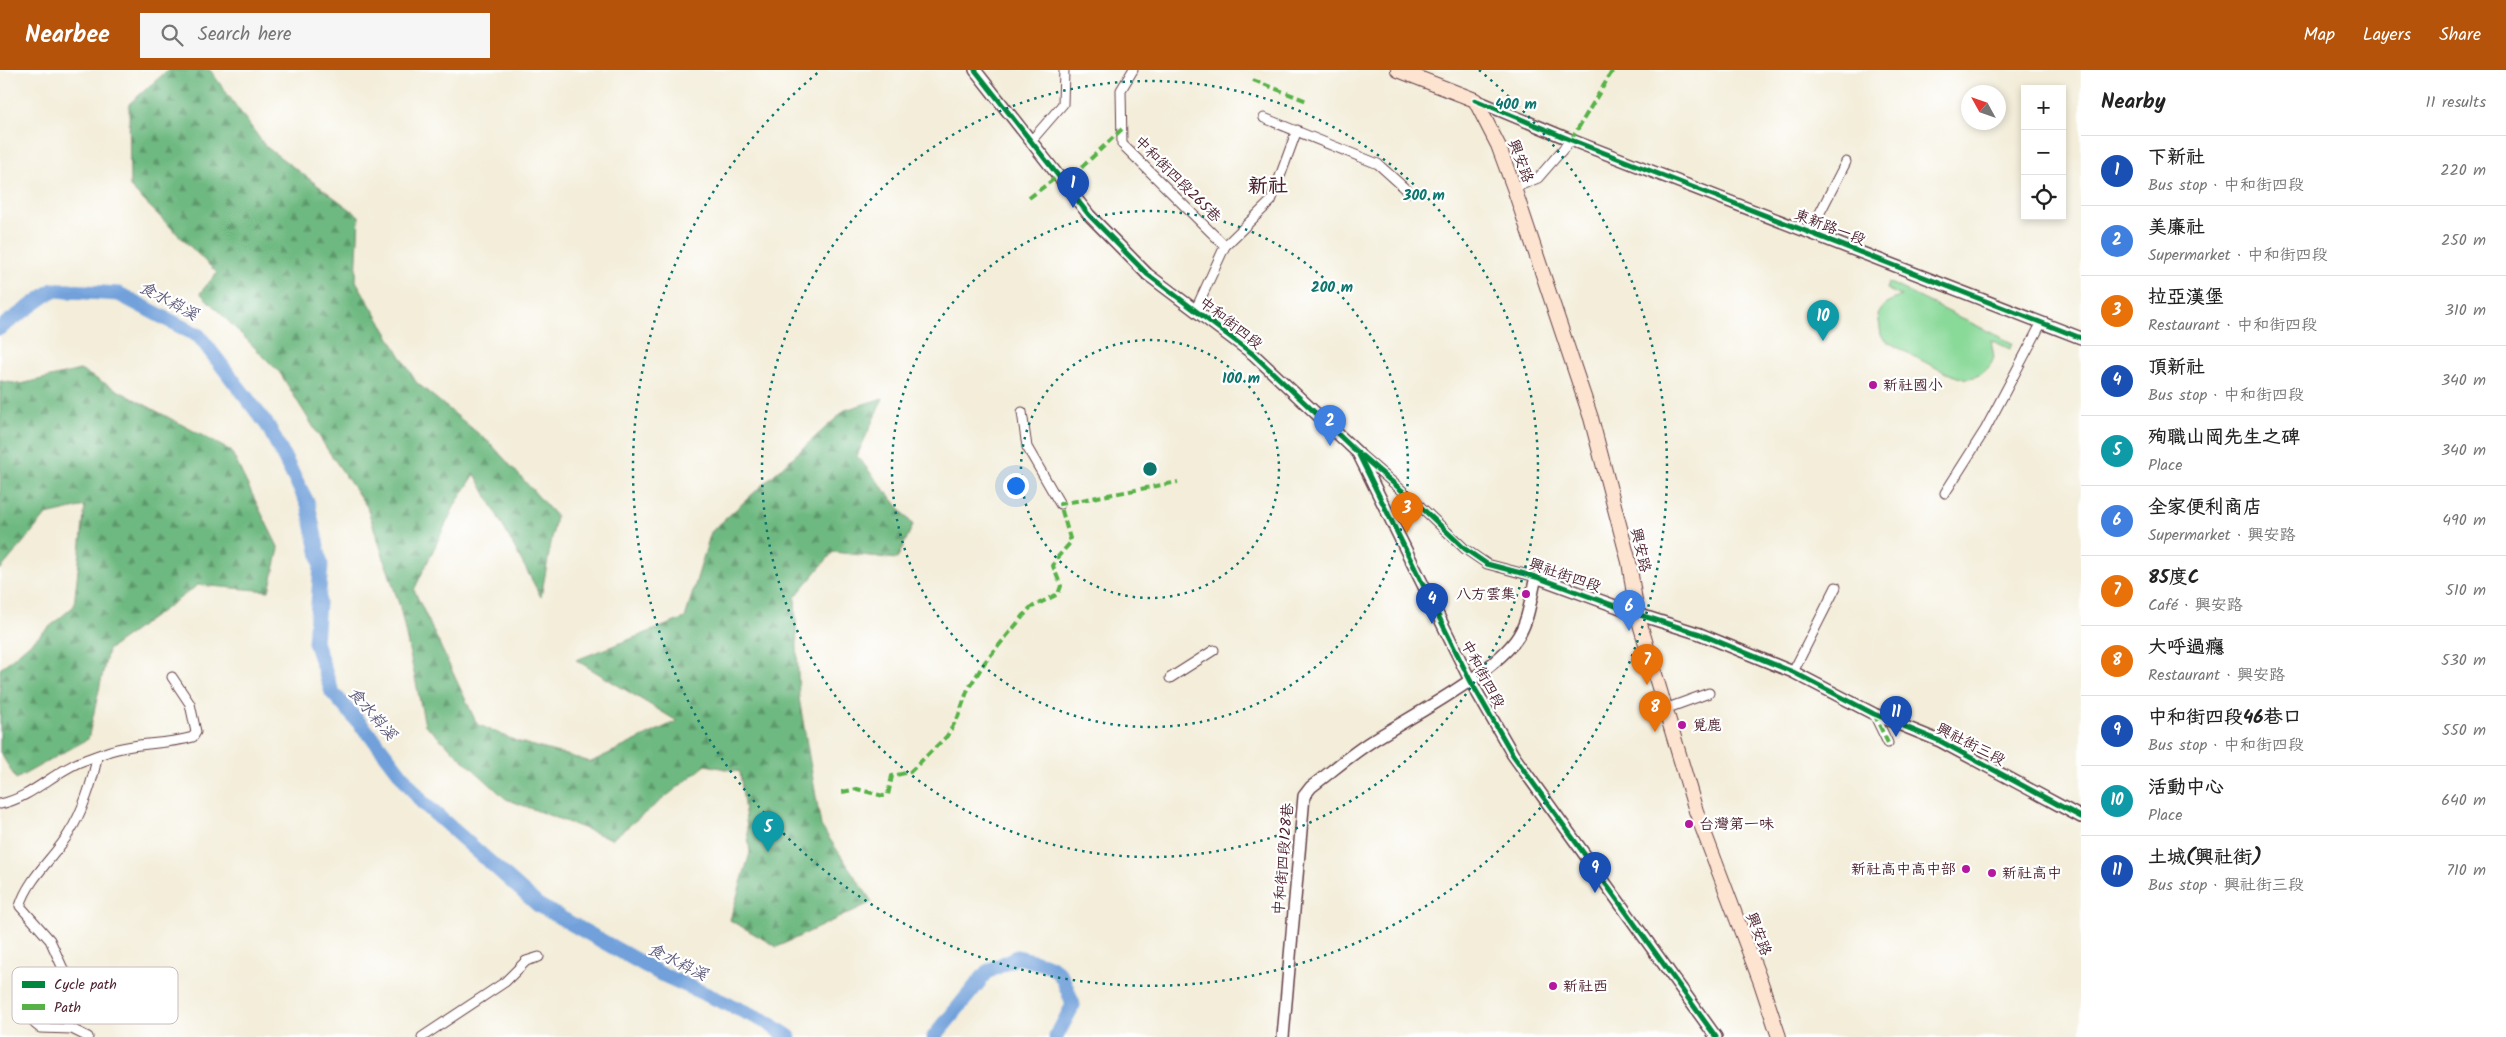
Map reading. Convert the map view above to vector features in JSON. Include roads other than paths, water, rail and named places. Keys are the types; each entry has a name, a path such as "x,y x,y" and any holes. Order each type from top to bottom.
{"main road":[{"path":"1398,70 1475,100"},
{"name":"興安路","path":"1475,100 1498,145 1514,188 1591,418 1629,562 1637,614 1665,709 1696,811 1761,983 1779,1037"}],"street":[{"name":"中和街四段","path":"975,70 1089,215 1148,274 1252,354 1358,452 1470,680 1513,755 1716,1037"},
{"path":"1031,141 1063,104 1064,70"},
{"name":"中和街四段265巷","path":"1133,70 1121,90 1122,144 1224,246"},
{"name":"東新路一段","path":"1475,100 1570,140 2081,338"},
{"path":"1264,118 1378,164 1409,192"},
{"path":"1195,311 1224,246 1271,201 1296,130"},
{"path":"1514,188 1538,178 1570,140"},
{"path":"1810,232 1846,162"},
{"path":"1945,493 1985,430 2042,322"},
{"path":"1022,412 1027,447 1060,504"},
{"name":"興社街四段","path":"1358,452 1421,507 1465,549 1487,564 1536,577 1637,614 1700,634 1793,672"},
{"name":"中和街四段128巷","path":"1283,1037 1304,796 1311,787 1369,743 1470,680 1504,653 1518,636 1536,577"},
{"path":"1793,672 1836,587"},
{"path":"1170,678 1214,650"},
{"name":"興社街三段","path":"1793,672 1874,714 1940,741 2081,818"},
{"path":"0,804 14,801 83,761 110,751 173,742 193,737 196,732 190,704 172,677"},
{"path":"1665,709 1709,693"},
{"path":"1874,714 1888,743"},
{"path":"63,967 50,940 20,906 43,864 69,833 94,777 97,757"},
{"path":"422,1037 505,982 526,960 539,957"},
{"path":"35,1024 40,1028 72,1029 88,1037"}],"waterway":[{"name":"食水嵙溪","path":"0,328 53,290 119,294 199,336 268,426 308,504 321,565 315,642 332,692 377,743 422,802 538,905 659,973 765,1021 789,1037"},
{"path":"934,1037 987,972 1017,957 1050,966 1060,975 1064,982 1073,1005 1056,1037"}],"place":[{"name":"下新社","path":"1073,208"},
{"name":"活動中心","path":"1823,341"},
{"name":"新社國小","path":"1873,385"},
{"name":"美廉社","path":"1330,446"},
{"name":"拉亞漢堡","path":"1407,533"},
{"name":"八方雲集","path":"1526,594"},
{"name":"頂新社","path":"1432,624"},
{"name":"全家便利商店","path":"1629,631"},
{"name":"85度C","path":"1647,685"},
{"name":"覓鹿","path":"1682,725"},
{"name":"大呼過癮","path":"1655,732"},
{"name":"土城(興社街)","path":"1896,737"},
{"name":"台灣第一味","path":"1689,824"},
{"name":"殉職山岡先生之碑","path":"768,852"},
{"name":"新社高中高中部","path":"1966,869"},
{"name":"新社高中","path":"1992,873"},
{"name":"中和街四段46巷口","path":"1595,893"},
{"name":"新社西","path":"1553,986"}],"district":[{"name":"新社","path":"1268,185"}]}
